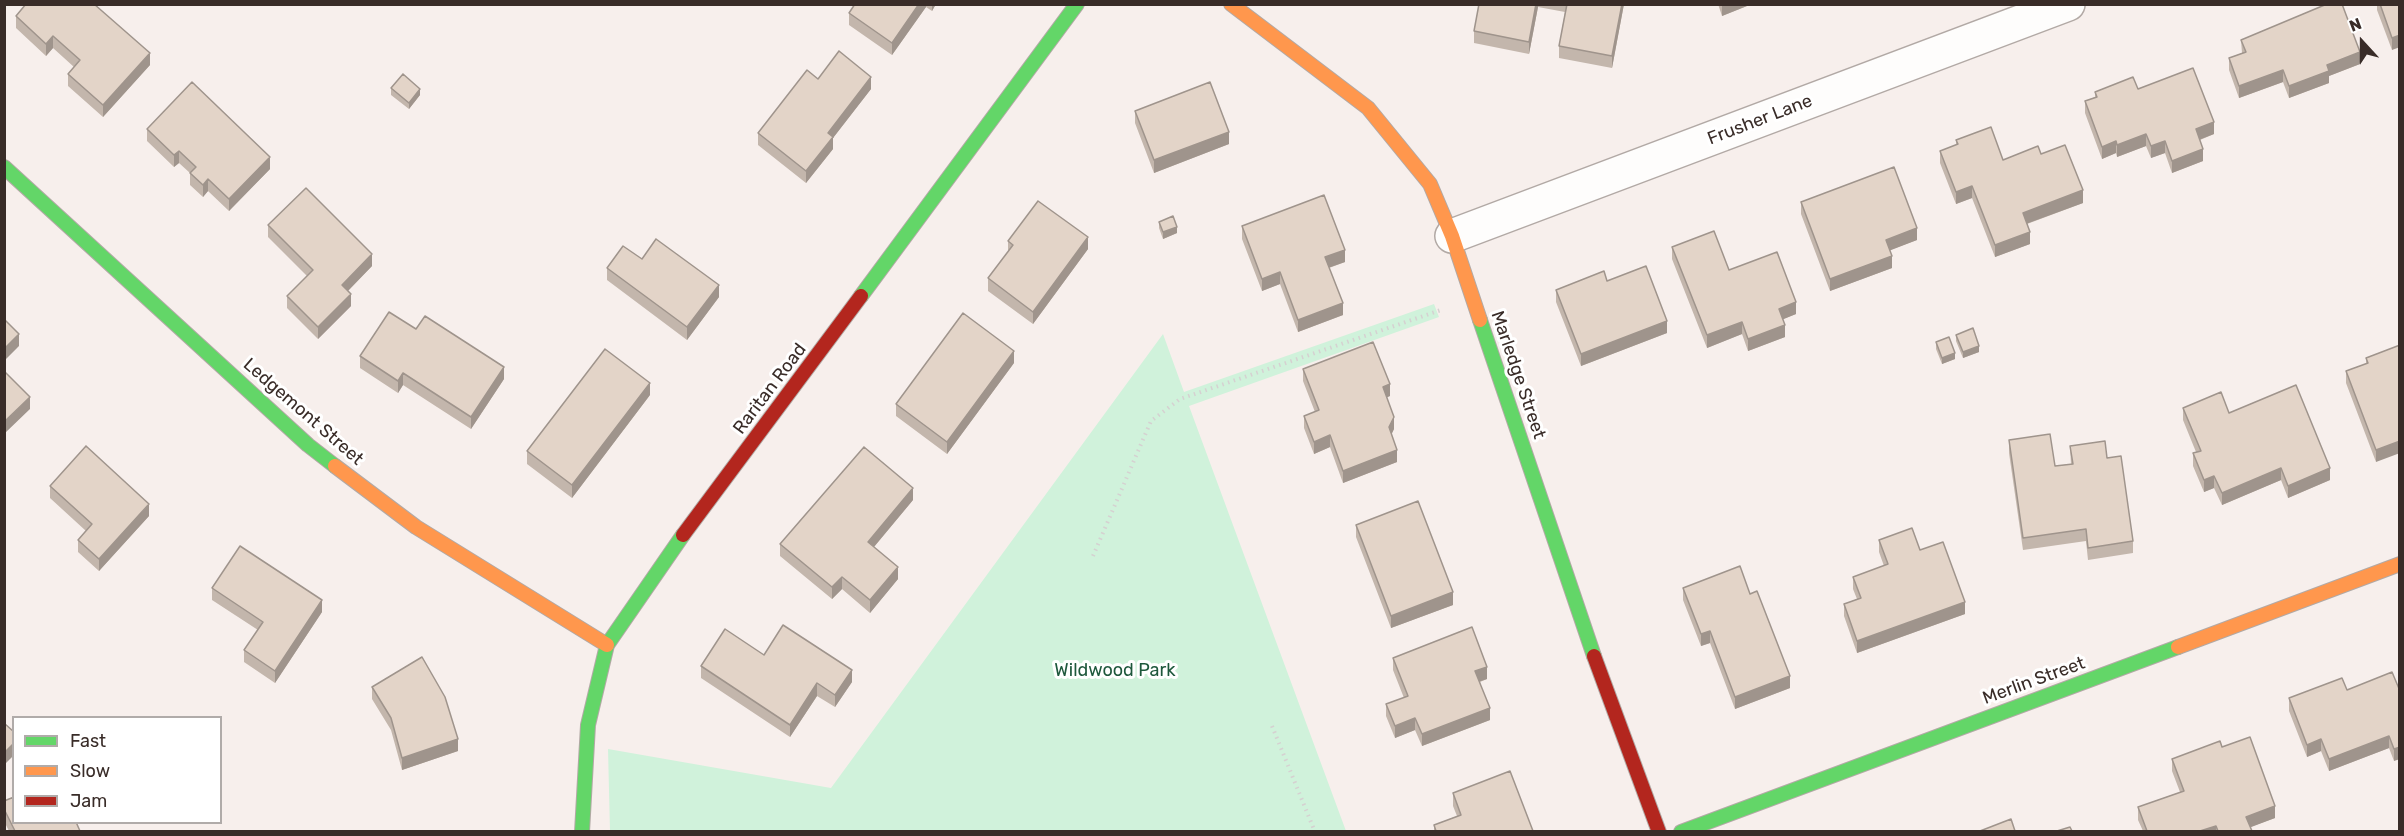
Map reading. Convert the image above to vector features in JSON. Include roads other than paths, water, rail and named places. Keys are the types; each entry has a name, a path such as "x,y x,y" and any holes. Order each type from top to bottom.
{"street":[{"name":"Raritan Road","path":"582,831 588,725 607,645 651,579 1077,4"},
{"name":"Marledge Street","path":"1231,4 1368,108 1430,184 1452,236 1575,603 1659,831"},
{"name":"Frusher Lane","path":"1452,236 2068,4"},
{"name":"Ledgemont Street","path":"4,167 308,445 416,527 607,645"},
{"name":"Merlin Street","path":"1681,831 2400,564"}],"park label":[{"name":"Wildwood Park","path":"1115,671"}]}
